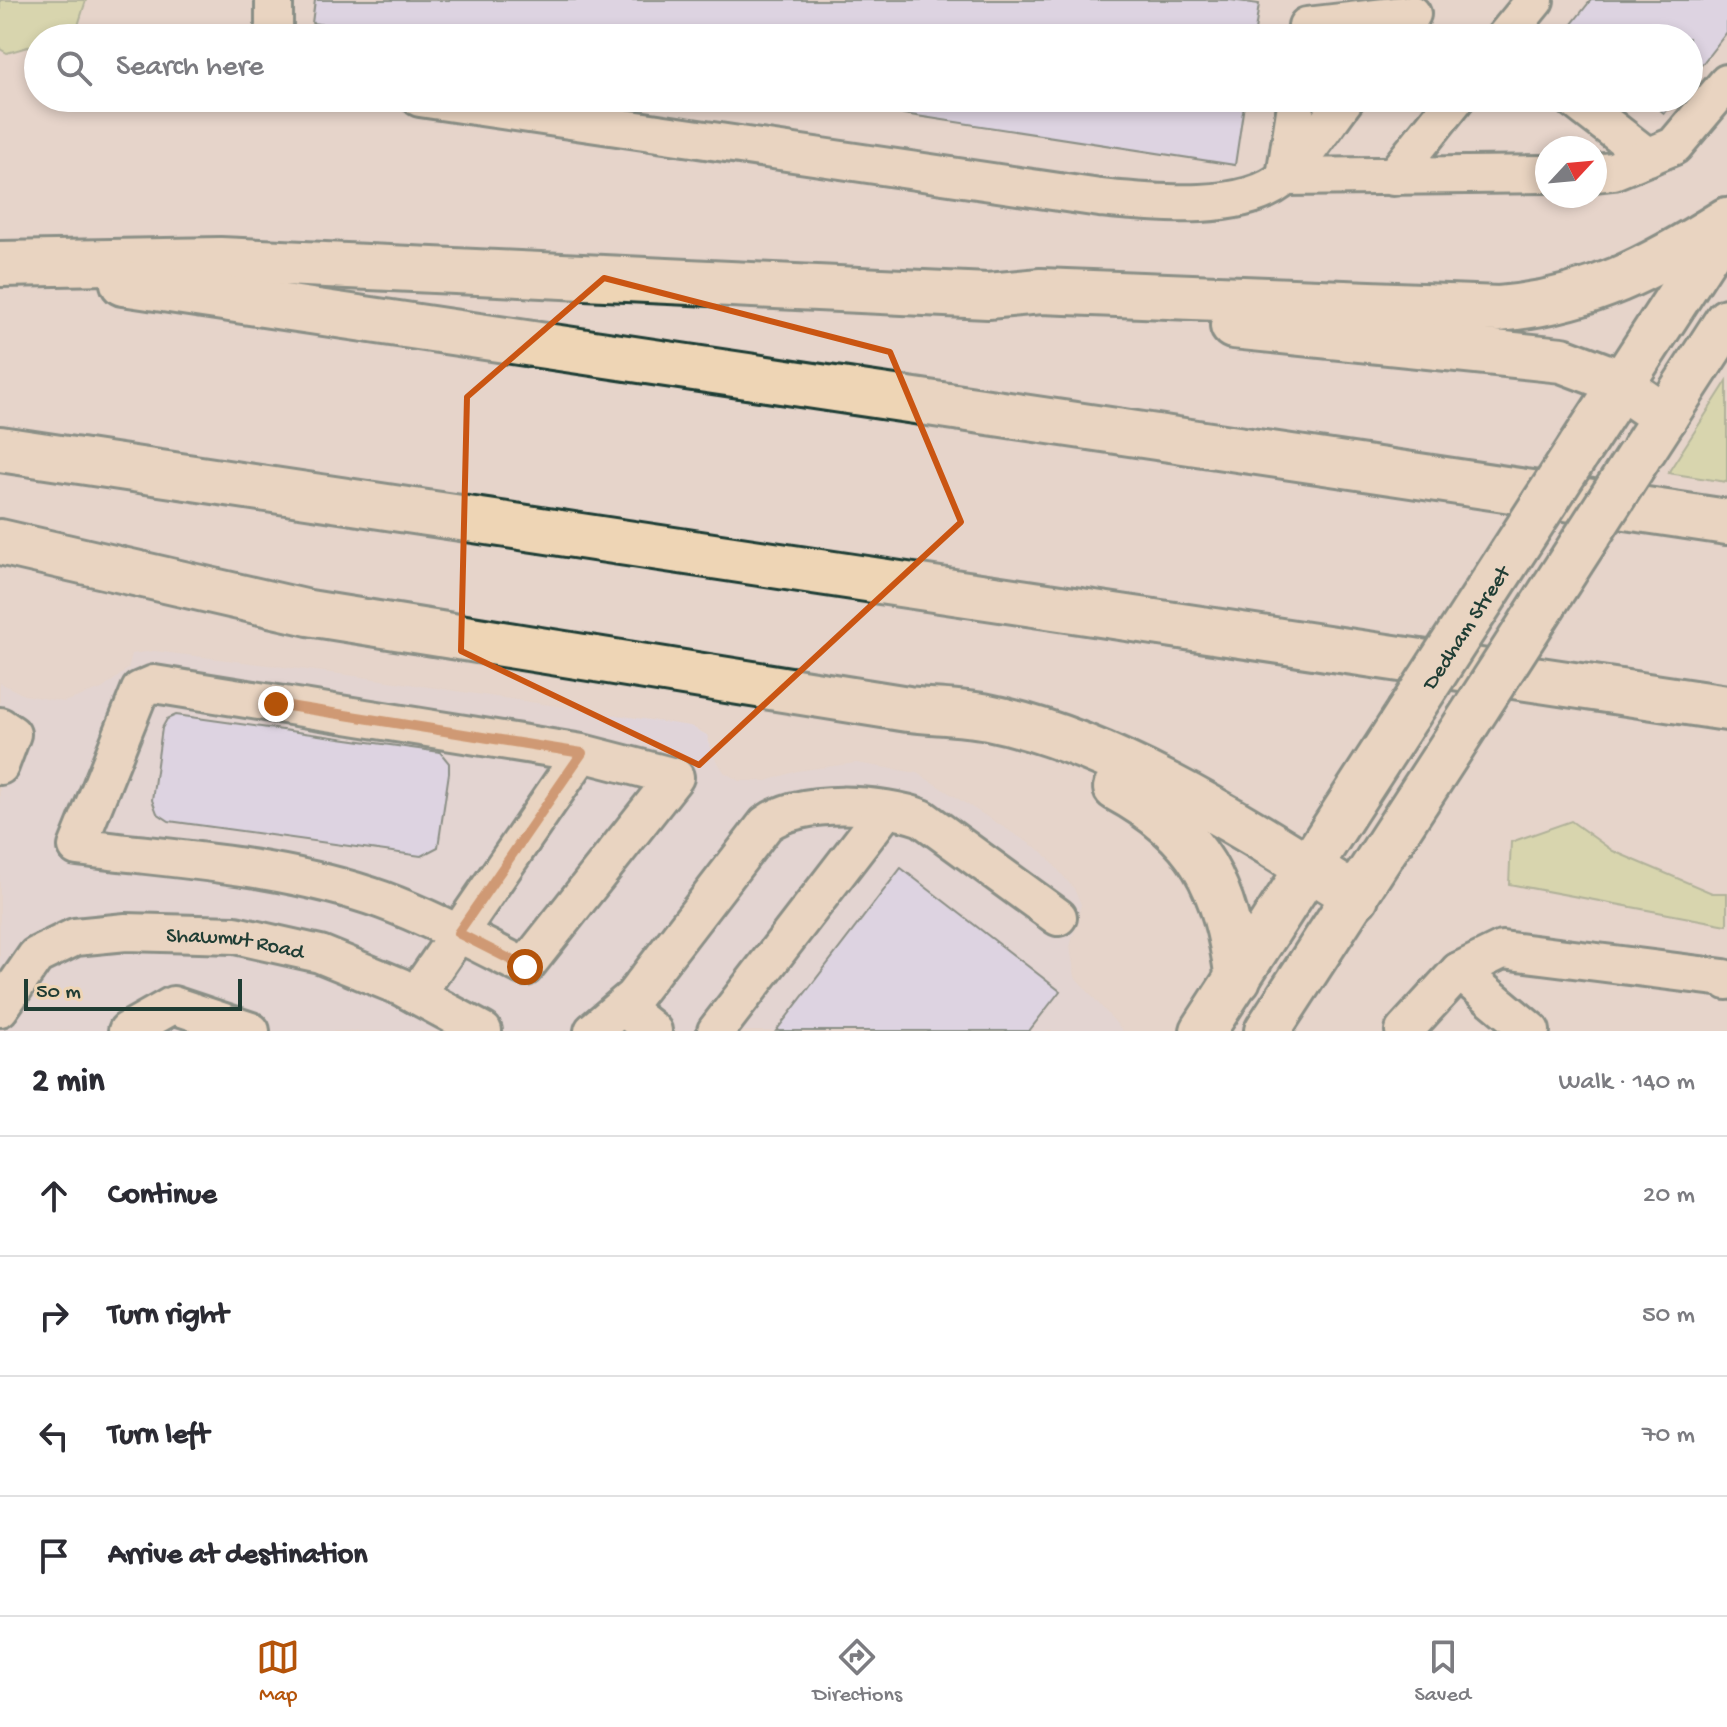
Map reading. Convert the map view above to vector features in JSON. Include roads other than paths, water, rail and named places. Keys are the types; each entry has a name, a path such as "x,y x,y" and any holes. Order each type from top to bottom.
{"main road":[{"path":"0,265 220,260 988,296 1041,291 1479,309 1518,307 1581,295 1626,279 1727,221"},
{"name":"Dedham Street","path":"1203,1031 1727,221"},
{"path":"0,265 1727,522"},
{"path":"988,296 1042,308 1538,356 1589,368 1665,417"},
{"path":"1267,1031 1727,321"},
{"path":"0,449 1727,708"},
{"path":"0,542 309,613 908,709 987,717 1076,746 1174,790 1356,897"},
{"path":"908,709 981,740 1106,784 1168,821 1197,852 1212,876 1232,932 1238,979"}],"street":[{"path":"274,0 274,24"},
{"path":"1515,24 1535,0"},
{"path":"1330,24 1409,17"},
{"path":"1607,172 1648,157 1684,139 1727,83"},
{"path":"515,112 1114,200 1242,198 1269,188 1285,177 1335,112"},
{"path":"1285,177 1295,112"},
{"path":"1393,177 1445,112"},
{"path":"1590,112 1648,157"},
{"path":"1285,177 1535,174"},
{"path":"154,684 582,753 675,777 525,967 458,933 381,900 290,875 77,847 140,690 154,684"},
{"path":"0,726 12,734 0,766"},
{"path":"416,995 582,753"},
{"path":"593,1031 623,1007 775,818 817,808 911,813 932,824 1058,917"},
{"path":"716,1031 886,810"},
{"name":"Shawmut Road","path":"0,1008 36,956 75,937 126,932 235,935 320,954 416,995 483,1031"},
{"path":"1404,1031 1459,971 1502,950 1724,978 1727,981"},
{"path":"1459,971 1531,1031"},
{"path":"127,1031 173,1005 251,1031"},
{"path":"623,1007 653,1031"}]}
